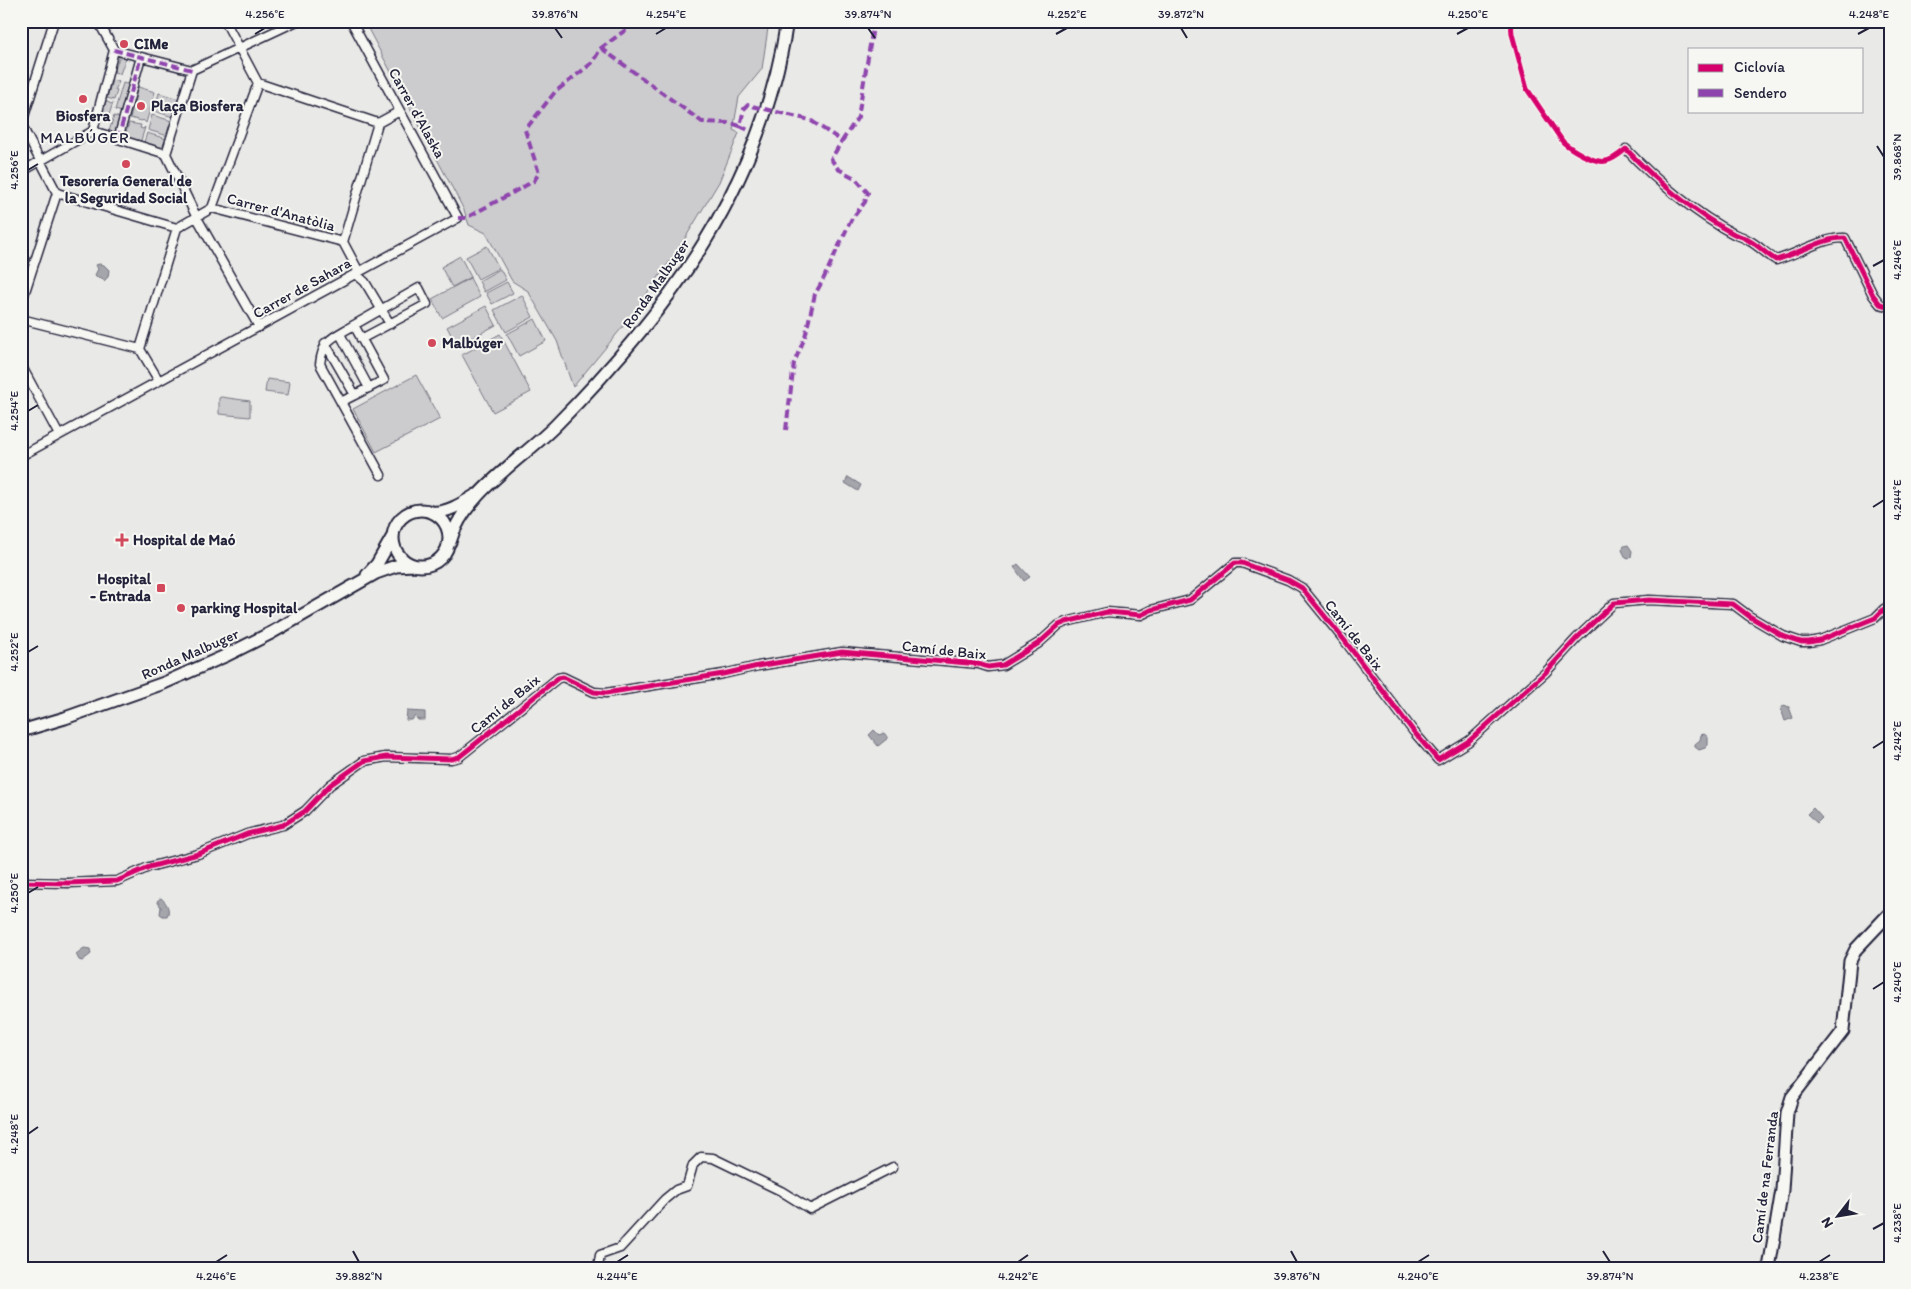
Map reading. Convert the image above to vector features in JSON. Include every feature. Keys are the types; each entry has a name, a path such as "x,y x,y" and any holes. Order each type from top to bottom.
{"street":[{"path":"21,304 57,193 22,126 54,21"},
{"path":"21,172 93,131 114,50 98,21"},
{"path":"225,21 258,82 378,123 400,111"},
{"path":"114,50 192,70 297,21"},
{"name":"Carrer d'Alaska","path":"351,21 458,218"},
{"name":"Ronda Malbuger","path":"450,542 458,522 485,489 554,427 625,351 685,274 736,189 772,94 787,21"},
{"path":"118,139 141,57"},
{"path":"192,70 166,154 196,216 259,327"},
{"name":"Carrer d'Anatòlia","path":"212,208 258,82"},
{"name":"Carrer d'Anatòlia","path":"342,242 378,123"},
{"path":"93,131 166,154"},
{"path":"1626,148 1662,182 1703,215 1734,234 1749,240 1765,254 1776,260 1836,237 1845,238 1873,295 1880,304 1890,307"},
{"path":"57,193 177,228 140,349"},
{"name":"Carrer d'Anatòlia","path":"177,228 212,208 342,242 360,272"},
{"name":"Carrer de Sahara","path":"21,456 458,218"},
{"path":"360,272 390,324"},
{"path":"361,339 427,304 419,288 325,343 322,352 320,364 381,475"},
{"path":"21,319 140,349 159,381"},
{"path":"341,402 384,380 354,325"},
{"path":"340,334 369,388"},
{"path":"325,343 355,395"},
{"path":"21,365 59,435"},
{"name":"Ronda Malbuger","path":"430,512 436,513 456,507 485,489"},
{"path":"419,510 430,512 443,520 447,527 450,542 444,555 434,564 427,566 413,565 397,553 394,546 394,534 399,521 408,514 419,510"},
{"name":"Ronda Malbuger","path":"360,581 377,564 394,534"},
{"name":"Camí de Baix","path":"21,882 117,881 149,867 198,854 247,834 283,825 305,811 330,785 364,761 386,757 451,759 459,757 558,678 563,678 594,692 606,693 842,652 971,663 994,667 1003,665 1017,657 1038,643 1059,625 1066,622 1107,612 1141,615 1151,610 1190,600 1235,563 1242,563 1288,580 1302,588 1438,760 1469,741 1544,673 1614,603 1649,600 1733,604 1774,631 1801,642 1820,640 1875,618 1884,608 1890,606"},
{"name":"Ronda Malbuger","path":"21,730 104,705 189,672 271,633 360,581 390,568 413,565"},
{"name":"Camí de na Ferranda","path":"1768,1268 1782,1190 1787,1113 1792,1097 1841,1035 1845,1022 1850,961 1856,949 1890,914"},
{"path":"598,1268 600,1255 620,1248 665,1199 676,1190 687,1186 693,1164 700,1158 713,1158 781,1191 810,1209 894,1167"}],"shaded area":[{"path":"364,21 769,21 762,69 739,97 733,130 739,133 719,182 678,250 625,324 573,387 557,341 528,291 512,281 486,233 469,225 464,210"},
{"path":"120,55 126,57 120,74 114,72"},
{"path":"112,80 119,82 115,90 117,91 114,100 107,98"},
{"path":"123,83 130,85 122,112 115,110"},
{"path":"138,87 155,92 146,123 143,120 130,118"},
{"path":"159,93 179,99 173,117 154,111"},
{"path":"106,101 111,104 113,103 108,118 101,116"},
{"path":"152,115 172,121 168,136 148,130"},
{"path":"114,116 120,118 114,136 108,134"},
{"path":"129,123 141,125 140,128 143,129 145,127 140,144 124,139"},
{"path":"147,133 167,139 164,151 143,145"},
{"path":"487,246 499,268 478,279 466,257"},
{"path":"460,256 471,277 452,287 441,267"},
{"path":"96,265 104,265 109,270 108,277 104,281 95,275 98,269"},
{"path":"500,269 506,280 484,292 479,281"},
{"path":"470,278 480,297 442,318 432,299"},
{"path":"507,282 513,293 492,304 486,293"},
{"path":"522,295 533,317 506,332 494,310"},
{"path":"486,306 496,325 457,346 447,327"},
{"path":"535,319 546,341 519,356 507,334"},
{"path":"500,334 531,392 493,412 462,355"},
{"path":"416,375 440,419 376,452 353,409"},
{"path":"267,379 290,382 288,395 265,392"},
{"path":"219,398 250,401 250,417 219,414"},
{"path":"848,477 861,485 858,491 845,483"},
{"path":"1628,545 1632,551 1629,559 1626,558 1622,550 1624,546"},
{"path":"1018,564 1030,577 1024,581 1014,567"},
{"path":"1784,705 1789,707 1793,718 1785,721 1781,709"},
{"path":"407,711 425,712 425,720 418,720 415,716 412,720 406,720"},
{"path":"874,730 879,735 884,733 888,738 878,746 869,735"},
{"path":"1704,734 1708,737 1708,745 1699,750 1695,747 1695,744 1700,740 1701,735"},
{"path":"1813,808 1822,818 1817,823 1807,814"},
{"path":"161,898 167,906 167,916 160,914 161,907 157,901"},
{"path":"84,948 90,949 91,954 82,961 79,960 76,954"}],"marked path":[{"path":"458,218 466,218 534,181 539,173 525,130 555,92 592,63 601,48 638,21"},
{"path":"601,48 702,122 731,123 740,126 744,109 748,105 810,120 842,141 858,117 874,21"},
{"path":"114,50 192,70"},
{"path":"118,139 141,57"},
{"path":"740,126 748,130"},
{"path":"786,430 794,363 805,337 815,294 851,220 865,202 868,193 855,178 838,169 831,159 842,141"}],"cycle path":[{"path":"1511,21 1512,34 1527,89 1563,142 1583,155 1601,161 1611,159 1626,149 1649,172 1691,207 1720,226 1752,242 1776,260 1828,240 1845,238 1873,295 1880,304 1890,307"},
{"path":"21,882 117,881 149,867 198,854 247,834 283,825 305,811 330,785 364,761 386,757 451,759 459,757 558,678 563,677 594,692 606,693 842,652 979,664 988,667 1003,665 1039,643 1059,625 1066,622 1107,612 1141,615 1151,610 1190,600 1235,563 1242,563 1288,580 1302,588 1438,760 1469,741 1545,673 1577,638 1614,603 1649,600 1733,604 1783,636 1801,642 1820,640 1875,618 1890,606"}],"place":[{"name":"CIMe","path":"124,44"},
{"name":"Biosfera","path":"83,99"},
{"name":"Plaça Biosfera","path":"141,106"},
{"name":"Tesorería General de la Seguridad Social","path":"126,164"},
{"name":"Malbúger","path":"432,343"},
{"name":"Hospital de Maó","path":"122,540"},
{"name":"Hospital - Entrada","path":"161,588"},
{"name":"parking Hospital","path":"181,608"}],"district":[{"name":"MALBÚGER","path":"85,137"}]}
